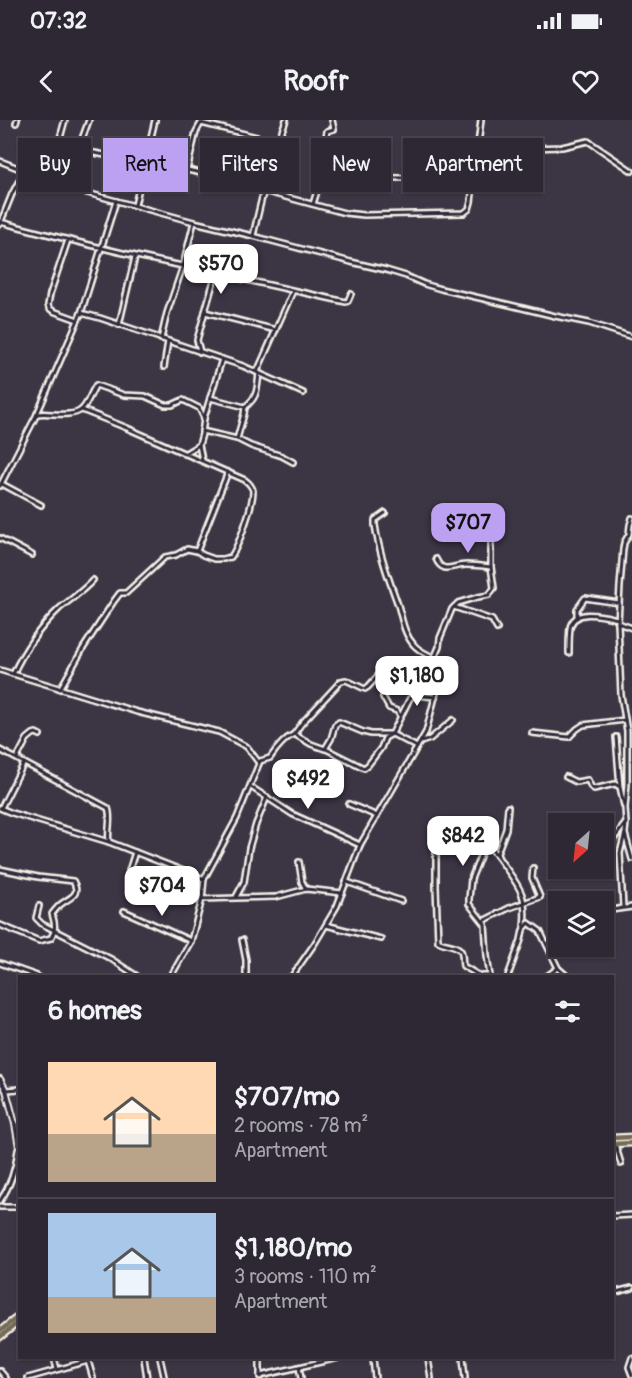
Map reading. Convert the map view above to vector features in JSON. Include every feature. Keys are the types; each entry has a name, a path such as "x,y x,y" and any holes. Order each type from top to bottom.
{"main road":[{"path":"0,1079 6,1090 17,1125"},
{"path":"614,1138 632,1137"},
{"path":"614,1144 632,1143"},
{"path":"0,1331 18,1317"},
{"path":"0,1337 18,1323"}],"street":[{"path":"60,138 65,120"},
{"path":"82,138 89,120"},
{"path":"151,138 155,120"},
{"path":"279,138 286,120"},
{"path":"325,138 327,131 334,129 332,120"},
{"path":"479,138 480,120"},
{"path":"200,173 188,170 196,132 201,123 261,138"},
{"path":"543,148 562,147 588,141 632,171"},
{"path":"0,160 18,168"},
{"path":"18,182 0,223 135,257 346,302 351,294"},
{"path":"83,192 386,270 441,290 589,323 632,337"},
{"path":"135,205 138,192"},
{"path":"253,236 263,192"},
{"path":"267,192 345,213 364,215 467,212 472,192"},
{"path":"313,204 317,192"},
{"path":"41,504 0,484 37,414 79,320 116,201"},
{"path":"161,339 194,222"},
{"path":"68,240 48,304 53,311 79,320"},
{"path":"119,325 135,257"},
{"path":"200,352 197,343 216,273"},
{"path":"237,439 245,407 253,401 257,389 258,372 293,291"},
{"path":"205,312 276,330"},
{"path":"81,314 222,359 258,372 303,393"},
{"path":"164,367 168,341"},
{"path":"202,461 199,445 204,418 222,359"},
{"path":"37,414 73,414 82,410 96,385 99,385 124,395 145,396 165,405 172,405 183,400 199,408 204,418"},
{"path":"210,398 245,407"},
{"path":"60,689 84,647 120,593 126,592 165,558 187,549 214,559 231,557 247,517 253,490 245,480 228,472 82,410"},
{"path":"202,430 237,439 293,462"},
{"path":"184,454 199,445"},
{"path":"197,551 228,472"},
{"path":"385,513 375,520 376,532 402,624 407,636 415,646 434,658"},
{"path":"625,808 630,730 625,720 621,695 618,621 623,549 632,518"},
{"path":"293,975 338,906 360,846 426,732 438,685 433,664 434,658 449,614 458,603 489,595 494,588 491,567 493,524"},
{"path":"0,538 32,555"},
{"path":"436,559 438,564 450,569 461,565 491,567"},
{"path":"13,674 35,637 58,610 93,580"},
{"path":"569,653 570,627 577,618 578,609 585,598 619,603"},
{"path":"454,607 492,620 497,629"},
{"path":"577,618 589,614 618,621 632,628"},
{"path":"174,975 191,941 202,899 204,879 237,818 260,761 270,758 341,681 346,680 365,689 385,668 412,675 437,691"},
{"path":"0,670 137,712 219,732 247,747 259,763"},
{"path":"294,734 364,768 375,756 385,738 392,735 410,698 416,695 435,697"},
{"path":"384,697 389,708 397,711 400,716"},
{"path":"421,742 430,739 453,720"},
{"path":"532,733 569,737 583,725 625,720"},
{"path":"325,749 335,725 339,722 371,734 392,735 418,748"},
{"path":"17,759 29,737 36,733 40,735"},
{"path":"616,737 620,788 626,823 620,853 623,907"},
{"path":"0,750 108,808 109,842"},
{"path":"24,762 1,808 109,842 204,879"},
{"path":"566,777 576,782 588,780 594,789 615,784 620,788"},
{"path":"251,786 292,814 360,846"},
{"path":"236,898 244,882 249,848 267,797"},
{"path":"349,804 377,816"},
{"path":"498,856 497,850 506,829 508,807"},
{"path":"626,823 632,824"},
{"path":"614,839 626,823"},
{"path":"625,833 632,859"},
{"path":"489,975 485,924 470,904 469,893 471,879 486,846 489,846 498,856 524,896 526,912 524,927 508,975"},
{"path":"436,849 438,941 461,950 463,966 477,975"},
{"path":"135,852 130,874 164,885"},
{"path":"299,862 302,882 306,889"},
{"path":"483,921 540,896 532,878 533,868"},
{"path":"0,869 73,881 76,886 72,898 64,902 52,914 55,931 51,938 39,941 0,925"},
{"path":"347,882 401,901"},
{"path":"202,899 276,897 306,889 342,893"},
{"path":"39,906 36,918 42,924 111,959 135,975"},
{"path":"614,909 632,907"},
{"path":"124,911 191,941"},
{"path":"524,927 530,923 537,928 558,968 566,975"},
{"path":"326,925 381,939"},
{"path":"242,940 246,975"},
{"path":"0,963 33,975"},
{"path":"548,975 558,968"},
{"path":"6,1090 18,1089"},
{"path":"614,1144 621,1164"},
{"path":"0,1201 8,1189 18,1164"},
{"path":"0,1207 18,1207"},
{"path":"614,1216 632,1215"},
{"path":"614,1292 632,1288"},
{"path":"632,1358 629,1367 632,1375"},
{"path":"54,1359 57,1369"},
{"path":"28,1378 87,1359 93,1378"},
{"path":"144,1359 147,1378"},
{"path":"160,1359 164,1376"},
{"path":"260,1359 260,1377 273,1376 334,1359"},
{"path":"373,1359 375,1378"},
{"path":"428,1359 430,1378"},
{"path":"463,1359 465,1378"},
{"path":"299,1367 301,1378"},
{"path":"0,1371 6,1378"}]}
